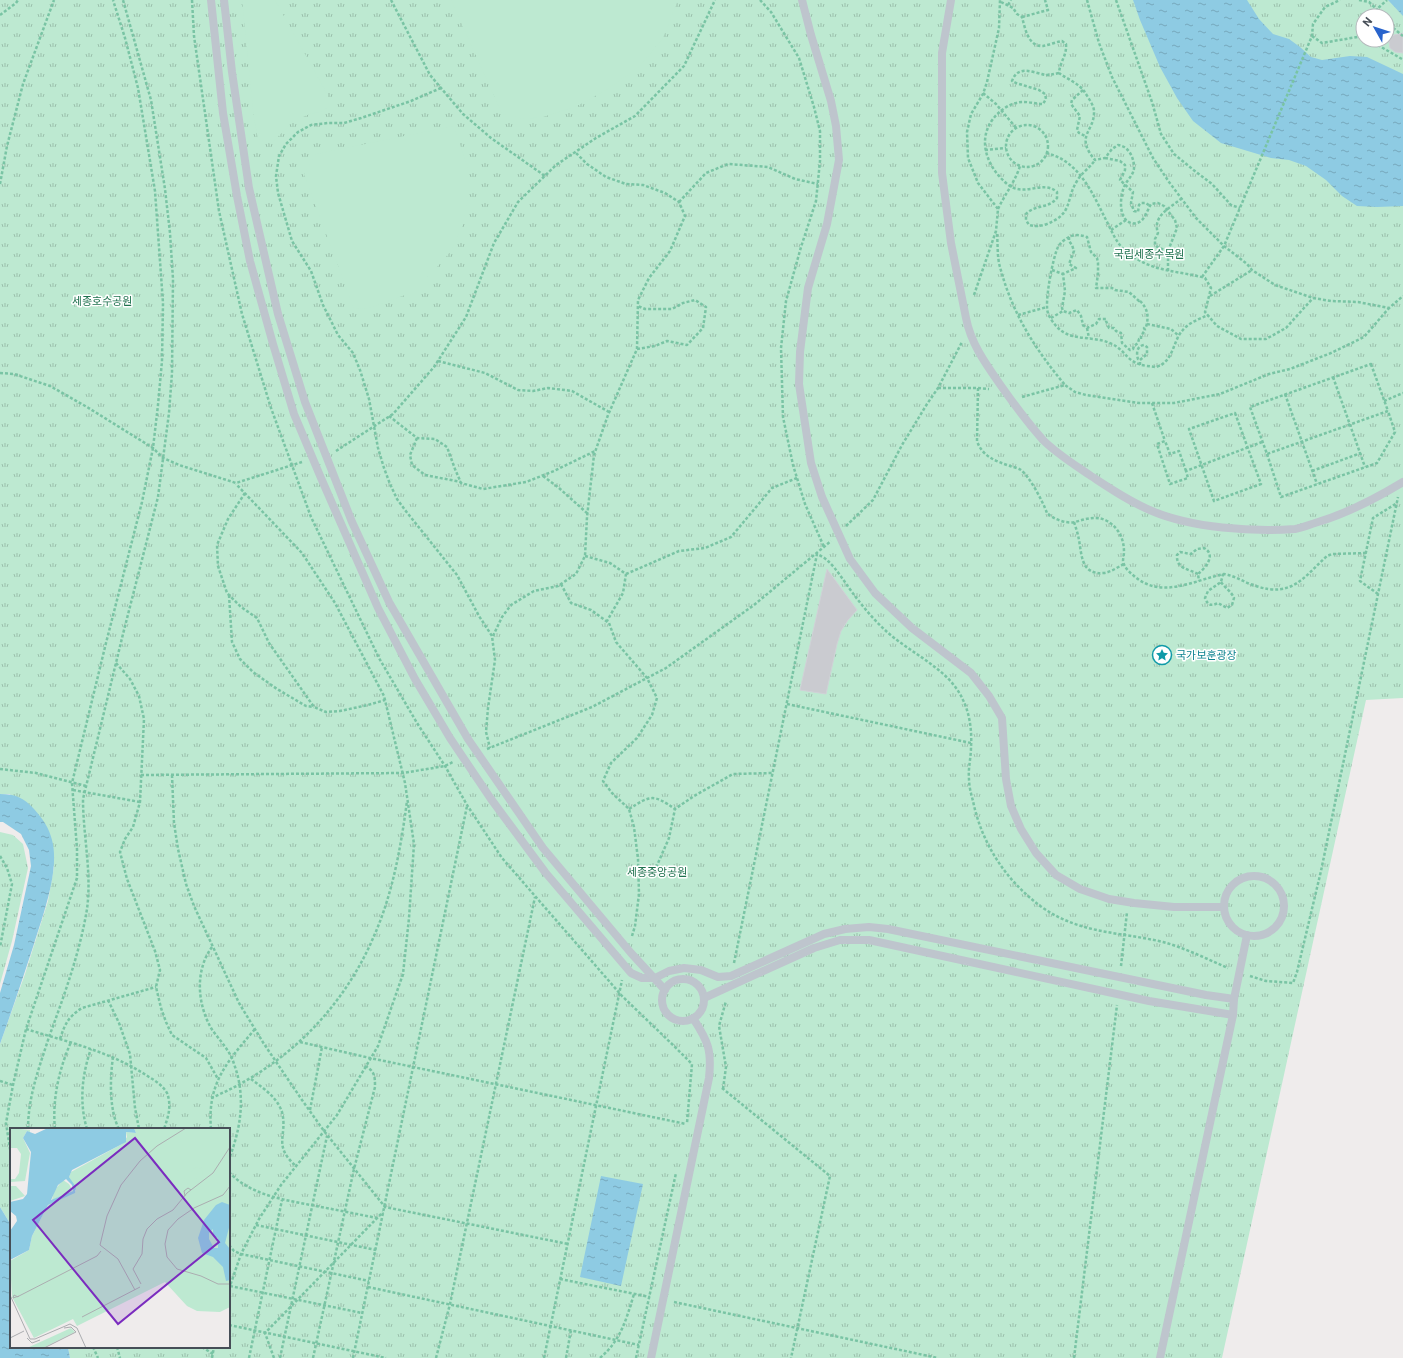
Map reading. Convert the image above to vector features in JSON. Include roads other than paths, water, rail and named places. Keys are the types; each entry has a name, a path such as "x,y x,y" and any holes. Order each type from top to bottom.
{"lane":[{"path":"212,0 223,113 250,261 294,414 312,459 378,608 415,679 450,738 545,872 631,973 642,978 654,978 669,971 684,968 701,970 718,977 731,976 824,934 844,929 869,927 1206,995 1234,999"},
{"path":"224,0 232,72 249,188 278,314 305,402 352,522 389,602 477,753 543,848 631,953 665,990"},
{"path":"802,0 831,101 836,126 839,160 827,224 808,288 800,352 799,384 811,462 822,497 850,559 875,593 912,628 971,673 989,696 1002,718 1006,779 1011,806 1021,829 1036,853 1056,875 1080,889 1109,899 1174,906 1224,907"},
{"path":"951,0 942,53 942,173 951,243 968,331 978,353 1004,391 1044,440 1073,464 1122,496 1152,511 1182,520 1235,530 1297,529 1338,516 1402,483"},
{"path":"1251,876 1261,877 1271,881 1279,888 1285,906 1279,925 1272,931 1263,935 1253,936 1235,930 1229,923 1224,907 1227,894 1232,885 1241,879 1251,876"},
{"path":"1160,1358 1233,1015 1234,999 1247,935"},
{"path":"704,998 814,948 840,940 869,940 1118,994 1233,1015"},
{"path":"680,979 687,979 699,985 703,991 704,998 704,1005 701,1012 693,1018 682,1021 669,1015 664,1009 662,1003 665,990 674,981 680,979"},
{"path":"651,1358 709,1078 711,1062 706,1039 693,1018"}],"water":[{"path":"1133,0 1247,0 1259,19 1273,34 1289,39 1311,57 1322,60 1350,56 1367,57 1403,74 1403,206 1357,206 1342,196 1326,180 1306,166 1289,160 1271,158 1221,143 1193,121 1177,98 1160,67"},
{"path":"1388,0 1403,0 1403,16"},
{"path":"0,794 19,797 27,802 43,820 52,840 54,865 46,906 0,1044 0,993 14,945 31,866 29,850 21,834 3,822 0,822"},
{"path":"601,1176 643,1184 621,1286 580,1277"},
{"path":"0,1207 10,1223 10,1348 68,1348 70,1358 0,1358"}],"place":[{"name":"국가보훈광장","path":"1162,655"}],"park label":[{"name":"국립세종수목원","path":"1149,254"},
{"name":"세종호수공원","path":"102,301"},
{"name":"세종중앙공원","path":"657,872"}]}
